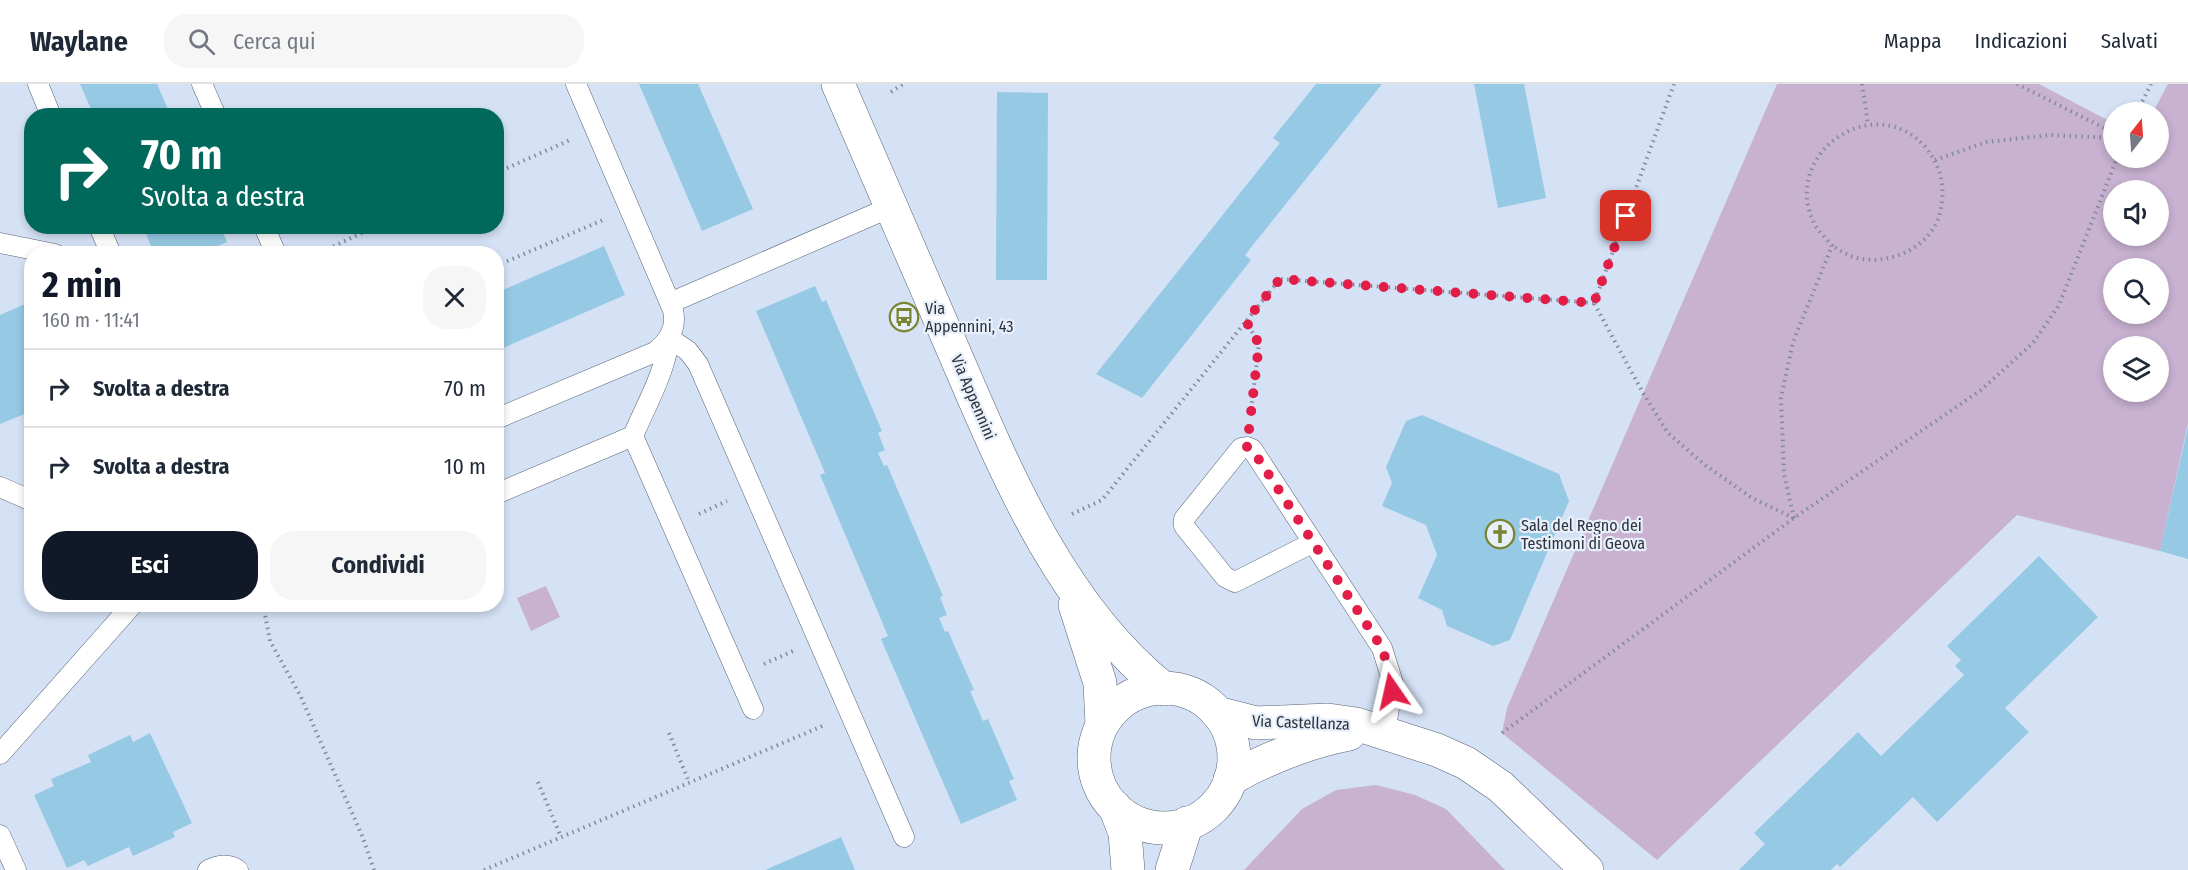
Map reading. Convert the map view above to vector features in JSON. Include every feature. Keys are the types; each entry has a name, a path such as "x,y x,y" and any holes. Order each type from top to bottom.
{"street":[{"name":"Via Appennini","path":"838,84 995,446 1016,489 1063,573 1099,622 1132,662 1164,689"},
{"name":"Via Appennini","path":"1063,573 1100,683 1102,725"},
{"name":"Via Appennini","path":"1128,870 1125,833 1115,807 1101,788 1095,764 1096,740 1102,725 1112,711 1125,701 1148,690 1164,689"},
{"name":"Via Castellanza","path":"1164,689 1190,693 1204,702 1217,713 1227,728 1232,744 1234,761 1230,779 1218,803 1204,815 1187,823"},
{"name":"Via Castellanza","path":"1217,713 1256,723 1328,720 1356,724 1446,754 1466,763 1501,787 1587,870"},
{"name":"Via Castellanza","path":"1230,779 1259,763 1313,743 1347,734 1385,733"},
{"name":"Via Appennini","path":"1115,807 1137,822 1153,826 1170,827 1187,823"},
{"path":"1172,870 1187,823"}],"lane":[{"path":"38,84 48,108"},
{"path":"202,84 212,108"},
{"path":"504,491 633,436 659,376 675,318 576,84"},
{"path":"670,303 891,207"},
{"path":"0,243 24,248"},
{"path":"504,416 655,352 669,338"},
{"path":"669,338 688,351 698,364 904,837"},
{"path":"633,436 753,709"},
{"path":"1312,543 1235,582 1225,577 1184,526 1184,519 1241,448 1252,449 1382,648 1393,683 1385,733"},
{"path":"0,488 24,498"},
{"path":"0,754 126,612"},
{"path":"0,835 16,870"},
{"path":"208,870 224,865 238,870"}],"path":[{"path":"891,92 903,84"},
{"path":"1674,84 1594,303 1643,393 1668,433 1705,465 1752,498 1794,518"},
{"path":"1862,84 1868,124"},
{"path":"2017,84 2103,127"},
{"path":"2142,102 2151,84"},
{"path":"1868,124 1894,126 1918,139 1935,160 1944,185 1941,212 1929,235 1908,252 1883,260 1856,258 1832,246 1815,225 1807,200 1809,173 1822,150 1842,132 1868,124"},
{"path":"504,169 595,128"},
{"path":"1935,160 1986,142 2050,135 2103,137"},
{"path":"1502,734 1794,518 1981,390 2033,343 2059,305 2113,168"},
{"path":"504,263 630,208"},
{"path":"334,246 360,234"},
{"path":"1794,518 1784,474 1781,398 1793,342 1832,246"},
{"path":"1072,514 1102,500 1280,279 1594,303"},
{"path":"1246,321 1259,344 1247,447"},
{"path":"672,525 753,490"},
{"path":"265,612 270,641 301,697 363,838 374,870"},
{"path":"738,675 818,639"},
{"path":"484,870 496,867 850,714"},
{"path":"669,733 690,782"},
{"path":"538,782 561,837"}],"shaded area":[{"path":"1777,84 2039,84 2103,118 2103,168 2169,168 2169,102 2158,102 2168,84 2188,84 2188,423 2160,551 2017,515 1657,860 1502,733 1507,708"},
{"path":"546,586 560,617 531,631 517,598"},
{"path":"1376,785 1415,795 1446,809 1505,870 1244,870 1302,809 1336,790"}],"building":[{"path":"80,84 157,84 168,108 90,108"},
{"path":"639,84 698,84 753,209 702,231"},
{"path":"1316,84 1382,84 1245,255 1251,260 1142,398 1096,374 1280,143 1273,138"},
{"path":"1474,84 1524,84 1546,198 1498,208"},
{"path":"997,92 1048,93 1047,280 996,280"},
{"path":"146,234 224,234 227,242 218,246 151,246"},
{"path":"604,246 625,295 504,348 504,290"},
{"path":"815,286 822,302 826,300 882,431 878,433 885,450 878,453 884,466 887,465 943,596 940,597 947,615 939,618 945,632 948,631 974,690 970,691 983,721 988,719 1014,779 1009,781 1017,800 961,824 881,639 888,636 820,475 825,473 756,311"},
{"path":"24,304 24,414 0,424 0,315"},
{"name":"Sala del Regno dei Testimoni di Geova","path":"1422,415 1559,474 1569,501 1510,640 1493,646 1447,626 1442,610 1418,598 1437,555 1426,525 1382,506 1392,483 1386,467 1406,421"},
{"path":"2188,426 2188,559 2160,551"},
{"path":"2039,556 2098,617 2005,708 2029,732 1937,822 1913,797 1840,867 1837,864 1831,870 1739,870 1765,844 1754,833 1858,732 1881,756 1964,675 1955,666 1961,660 1947,646"},
{"path":"150,733 192,823 173,832 175,837 133,856 129,847 88,866 84,860 67,868 34,795 54,786 51,779 91,762 88,755 130,735 133,742"},
{"path":"841,837 855,870 765,870"}],"place":[{"name":"Via Appennini, 43","path":"904,317"},
{"name":"Sala del Regno dei Testimoni di Geova","path":"1500,534"}],"route":[{"path":"1392,691 1393,683 1382,648 1252,449 1247,447 1259,344 1246,321 1280,279 1594,303 1626,216"}]}
